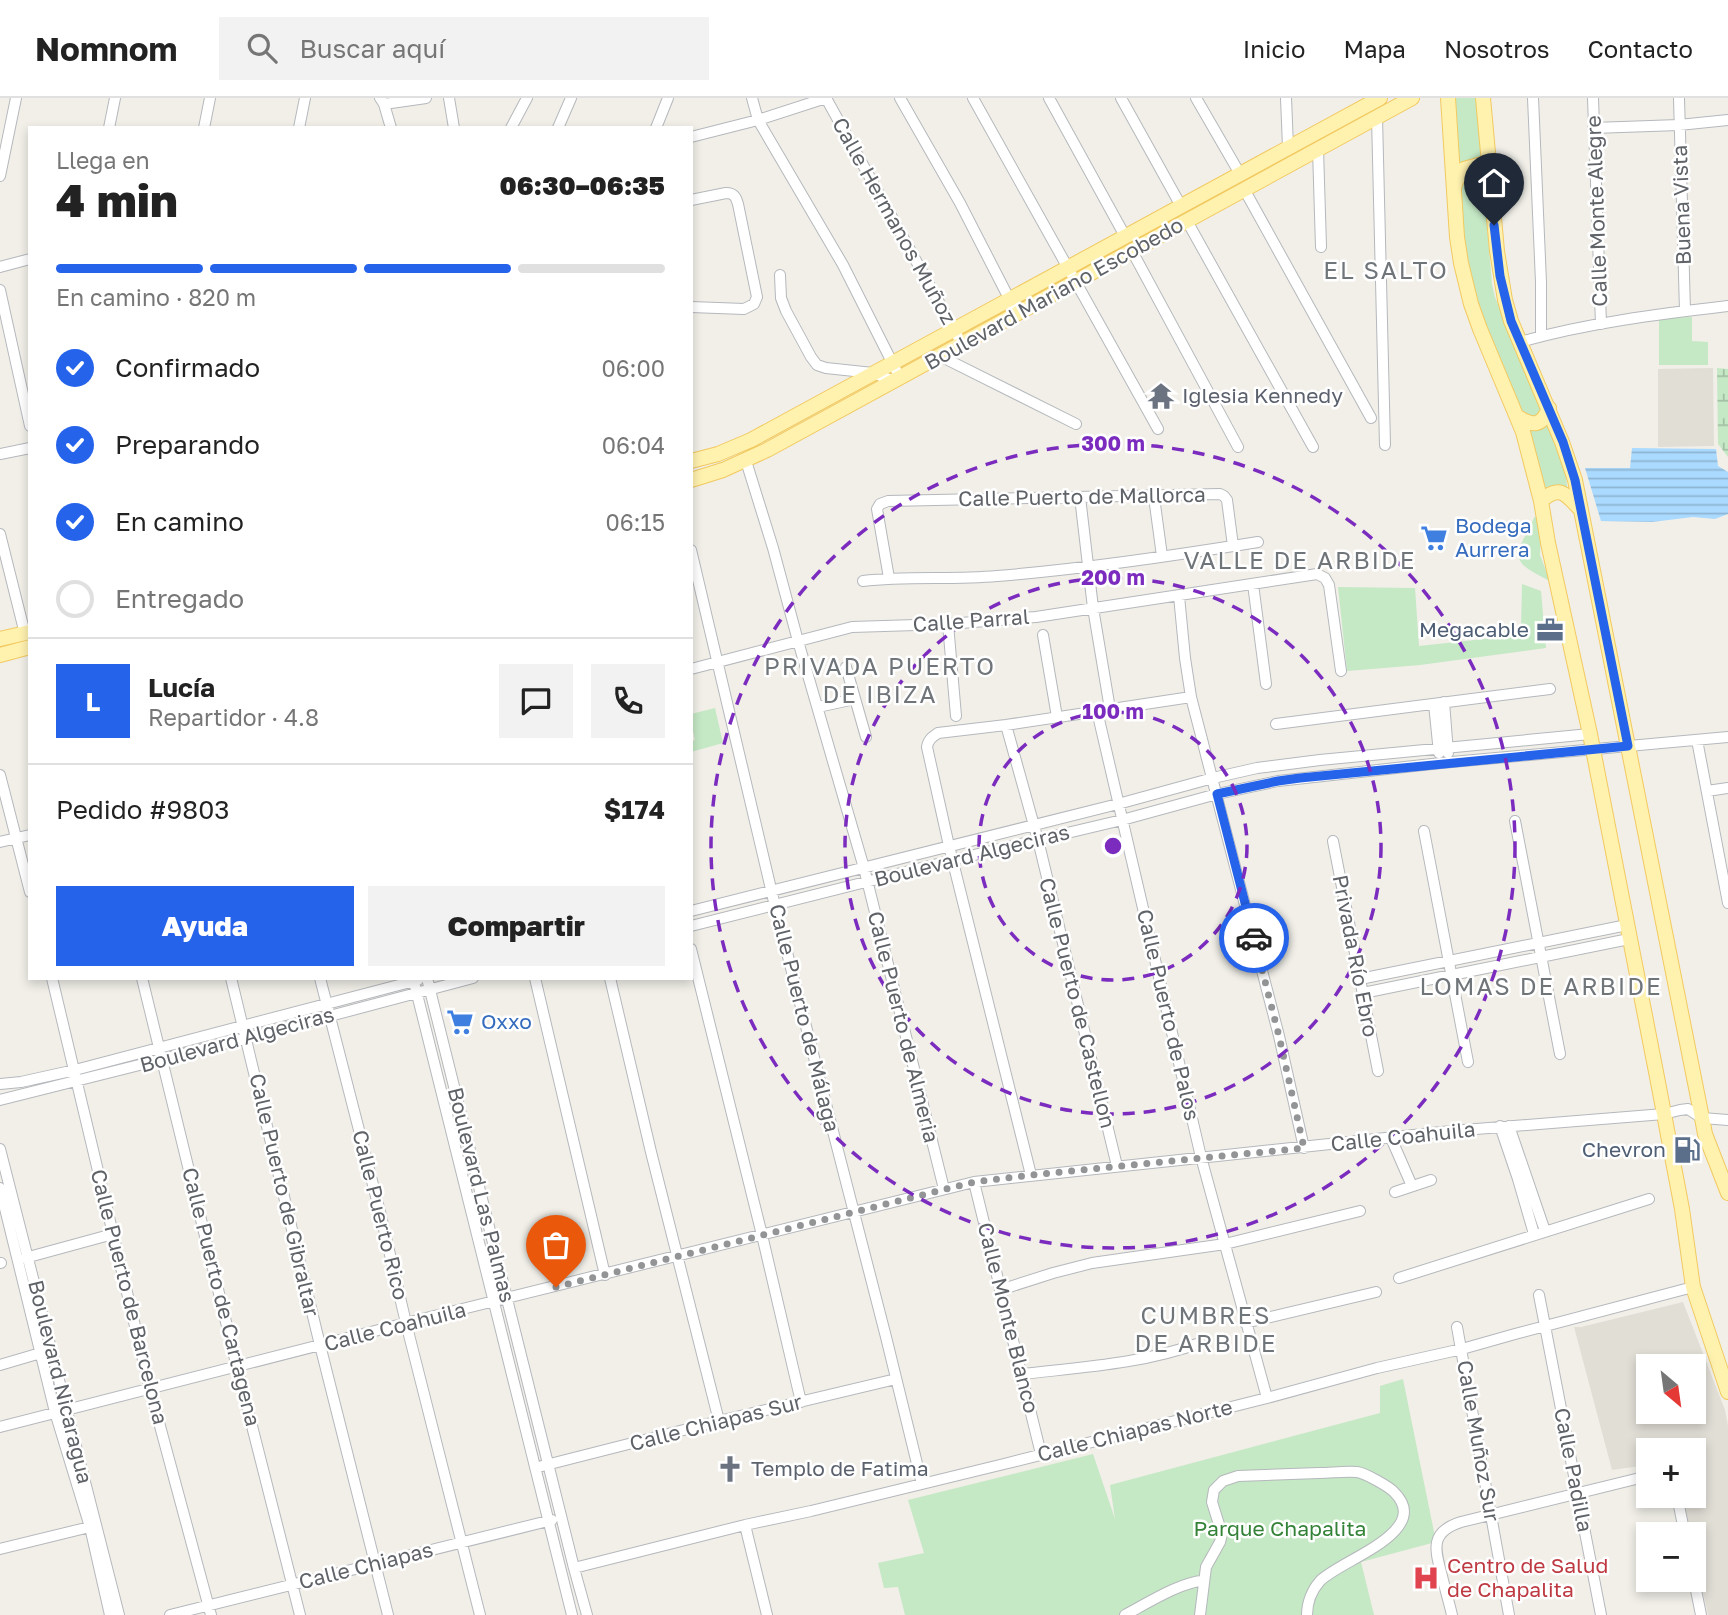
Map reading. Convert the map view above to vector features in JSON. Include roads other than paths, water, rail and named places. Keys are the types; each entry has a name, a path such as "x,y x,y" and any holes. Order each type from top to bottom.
{"main road":[{"name":"Boulevard Mariano Escobedo","path":"693,479 746,461 1412,98"},
{"path":"1448,98 1458,245 1471,304 1518,417 1541,501 1590,734 1664,1114 1693,1287 1728,1392"},
{"path":"1483,98 1500,276 1511,321 1549,408 1575,480 1705,1134 1728,1193"},
{"name":"Boulevard Mariano Escobedo","path":"693,460 738,446 818,404 1377,99"},
{"path":"1453,192 1464,169 1489,163"},
{"path":"1518,417 1530,424 1537,423 1543,419 1549,408"},
{"path":"1541,501 1552,493 1561,492 1580,509"},
{"path":"0,639 28,638"},
{"path":"0,654 28,638"}],"street":[{"path":"0,176 16,98"},
{"path":"109,126 115,98"},
{"path":"204,126 210,98"},
{"path":"299,126 305,98"},
{"path":"390,126 382,101 426,98"},
{"path":"449,98 454,126"},
{"path":"512,126 527,98"},
{"path":"559,126 571,98"},
{"path":"657,126 668,98"},
{"path":"752,98 758,120 843,265 892,363 897,379"},
{"path":"693,136 758,120 826,98"},
{"name":"Calle Hermanos Muñoz","path":"826,98 962,344"},
{"path":"901,98 960,203 1017,314"},
{"path":"973,98 1158,429"},
{"path":"1049,98 1125,236"},
{"path":"1121,98 1181,206"},
{"path":"1196,98 1240,174"},
{"path":"1286,98 1288,147"},
{"path":"1533,98 1541,336"},
{"name":"Calle Monte Alegre","path":"1593,98 1601,324"},
{"name":"Buena Vista","path":"1679,98 1685,311"},
{"path":"1377,117 1385,445"},
{"path":"1593,128 1728,120"},
{"path":"1318,149 1321,247"},
{"path":"1244,189 1371,418"},
{"path":"693,200 726,193 735,196 757,297 754,304 744,309 693,304"},
{"path":"1187,221 1313,447"},
{"path":"1132,251 1238,447"},
{"path":"0,267 28,260"},
{"path":"780,275 781,298 786,311 817,365 897,379"},
{"path":"0,289 28,417"},
{"path":"1520,342 1601,324 1728,306"},
{"path":"940,356 1076,424"},
{"path":"0,454 28,448"},
{"name":"Calle Puerto de Almeria","path":"746,461 864,868 944,1189"},
{"name":"Calle Puerto de Mallorca","path":"890,578 877,509 880,504 888,501 1222,495 1227,500 1233,546"},
{"path":"1080,497 1093,608 1110,709"},
{"path":"1154,497 1162,556"},
{"path":"0,534 28,638"},
{"path":"863,581 995,576 1258,542"},
{"name":"Calle Puerto de Málaga","path":"693,559 775,906 922,1484"},
{"name":"Calle Parral","path":"693,668 852,627 1025,618 1317,574 1325,578 1329,585 1341,671"},
{"path":"1253,584 1266,684"},
{"path":"1179,596 1191,697 1279,1036 1304,1148"},
{"path":"948,624 956,716"},
{"path":"1043,635 1057,717"},
{"path":"846,667 866,737"},
{"path":"1276,724 1550,689"},
{"path":"1031,1175 927,747 931,738 938,733 1191,697"},
{"path":"818,707 855,699"},
{"path":"1439,703 1445,763"},
{"name":"Calle Puerto de Palos","path":"1097,711 1201,1157 1267,1398"},
{"name":"Calle Puerto de Castellon","path":"1006,725 1038,840 1117,1166"},
{"name":"Boulevard Algeciras","path":"693,911 1213,778 1273,766 1590,734"},
{"name":"Boulevard Algeciras","path":"693,926 1278,781 1728,737"},
{"path":"1697,740 1707,791 1722,841 1728,904"},
{"path":"0,775 28,884"},
{"path":"1707,791 1728,788"},
{"path":"1515,821 1560,1054"},
{"path":"1424,831 1468,1062"},
{"path":"0,842 28,835"},
{"name":"Privada Río Ebro","path":"1333,841 1378,1071"},
{"path":"1360,979 1539,943 1628,932"},
{"path":"1363,993 1541,957 1628,932"},
{"path":"693,957 801,1402"},
{"name":"Calle Puerto de Barcelona","path":"52,980 150,1388 209,1610"},
{"name":"Calle Puerto de Cartagena","path":"142,980 300,1615"},
{"name":"Calle Puerto de Gibraltar","path":"232,980 388,1615"},
{"name":"Calle Puerto Rico","path":"320,980 480,1615"},
{"name":"Boulevard Algeciras","path":"0,1100 77,1082 244,1026 326,1003 421,983 452,980"},
{"path":"535,980 605,1275"},
{"path":"610,980 719,1421"},
{"name":"Boulevard Algeciras","path":"0,1084 247,1038 329,1016 421,983"},
{"name":"Boulevard Las Palmas","path":"421,983 507,1299 587,1615"},
{"name":"Boulevard Las Palmas","path":"421,983 494,1302 572,1615"},
{"name":"Calle Coahuila","path":"0,1427 974,1182 1505,1126 1664,1114 1680,1110 1688,1110 1702,1118 1728,1120"},
{"path":"1505,1126 1540,1232"},
{"path":"1391,1138 1412,1186"},
{"name":"Boulevard Nicaragua","path":"0,1149 40,1353 55,1412 94,1526 110,1615"},
{"path":"1395,1192 1431,1180"},
{"name":"Calle Monte Blanco","path":"974,1182 1041,1454"},
{"name":"Boulevard Nicaragua","path":"0,1188 53,1350 94,1526 119,1615"},
{"path":"1399,1278 1649,1199"},
{"path":"1000,1290 1092,1263 1225,1244 1360,1211"},
{"path":"23,1259 113,1234"},
{"name":"Calle Chiapas Norte","path":"574,1568 1267,1398 1693,1287"},
{"path":"1245,1323 1376,1292"},
{"name":"Calle Padilla","path":"1539,1296 1601,1615"},
{"name":"Calle Muñoz Sur","path":"1457,1327 1509,1615"},
{"path":"1021,1374 1135,1361 1171,1354 1200,1343"},
{"path":"0,1365 53,1350"},
{"name":"Calle Chiapas Sur","path":"536,1468 896,1379"},
{"path":"1200,1615 1206,1567 1222,1534 1212,1502 1214,1490 1223,1482 1238,1476 1359,1472 1391,1488 1401,1499 1403,1520 1379,1544 1321,1580 1311,1594 1307,1615"},
{"path":"1452,1615 1436,1553 1441,1533 1451,1525 1636,1479"},
{"name":"Calle Chiapas","path":"170,1615 209,1610 293,1584 561,1517"},
{"path":"745,1525 767,1615"},
{"path":"0,1549 94,1526"},
{"path":"1125,1615 1196,1580 1204,1581"},
{"path":"1696,1592 1701,1615"}],"water":[{"path":"1632,448 1716,449 1718,466 1728,472 1728,514 1715,519 1693,517 1652,522 1601,521 1585,468 1630,468"}],"place":[{"name":"Iglesia Kennedy","path":"1161,396"},
{"name":"Bodega Aurrera","path":"1434,538"},
{"name":"Megacable","path":"1550,630"},
{"name":"Oxxo","path":"460,1022"},
{"name":"Chevron","path":"1687,1150"},
{"name":"Templo de Fatima","path":"730,1469"},
{"name":"Centro de Salud de Chapalita","path":"1426,1578"}],"district":[{"name":"EL SALTO","path":"1386,271"},
{"name":"VALLE DE ARBIDE","path":"1300,561"},
{"name":"PRIVADA PUERTO DE IBIZA","path":"880,681"},
{"name":"LOMAS DE ARBIDE","path":"1541,987"},
{"name":"CUMBRES DE ARBIDE","path":"1206,1330"}],"park label":[{"name":"Parque Chapalita","path":"1280,1529"}]}
